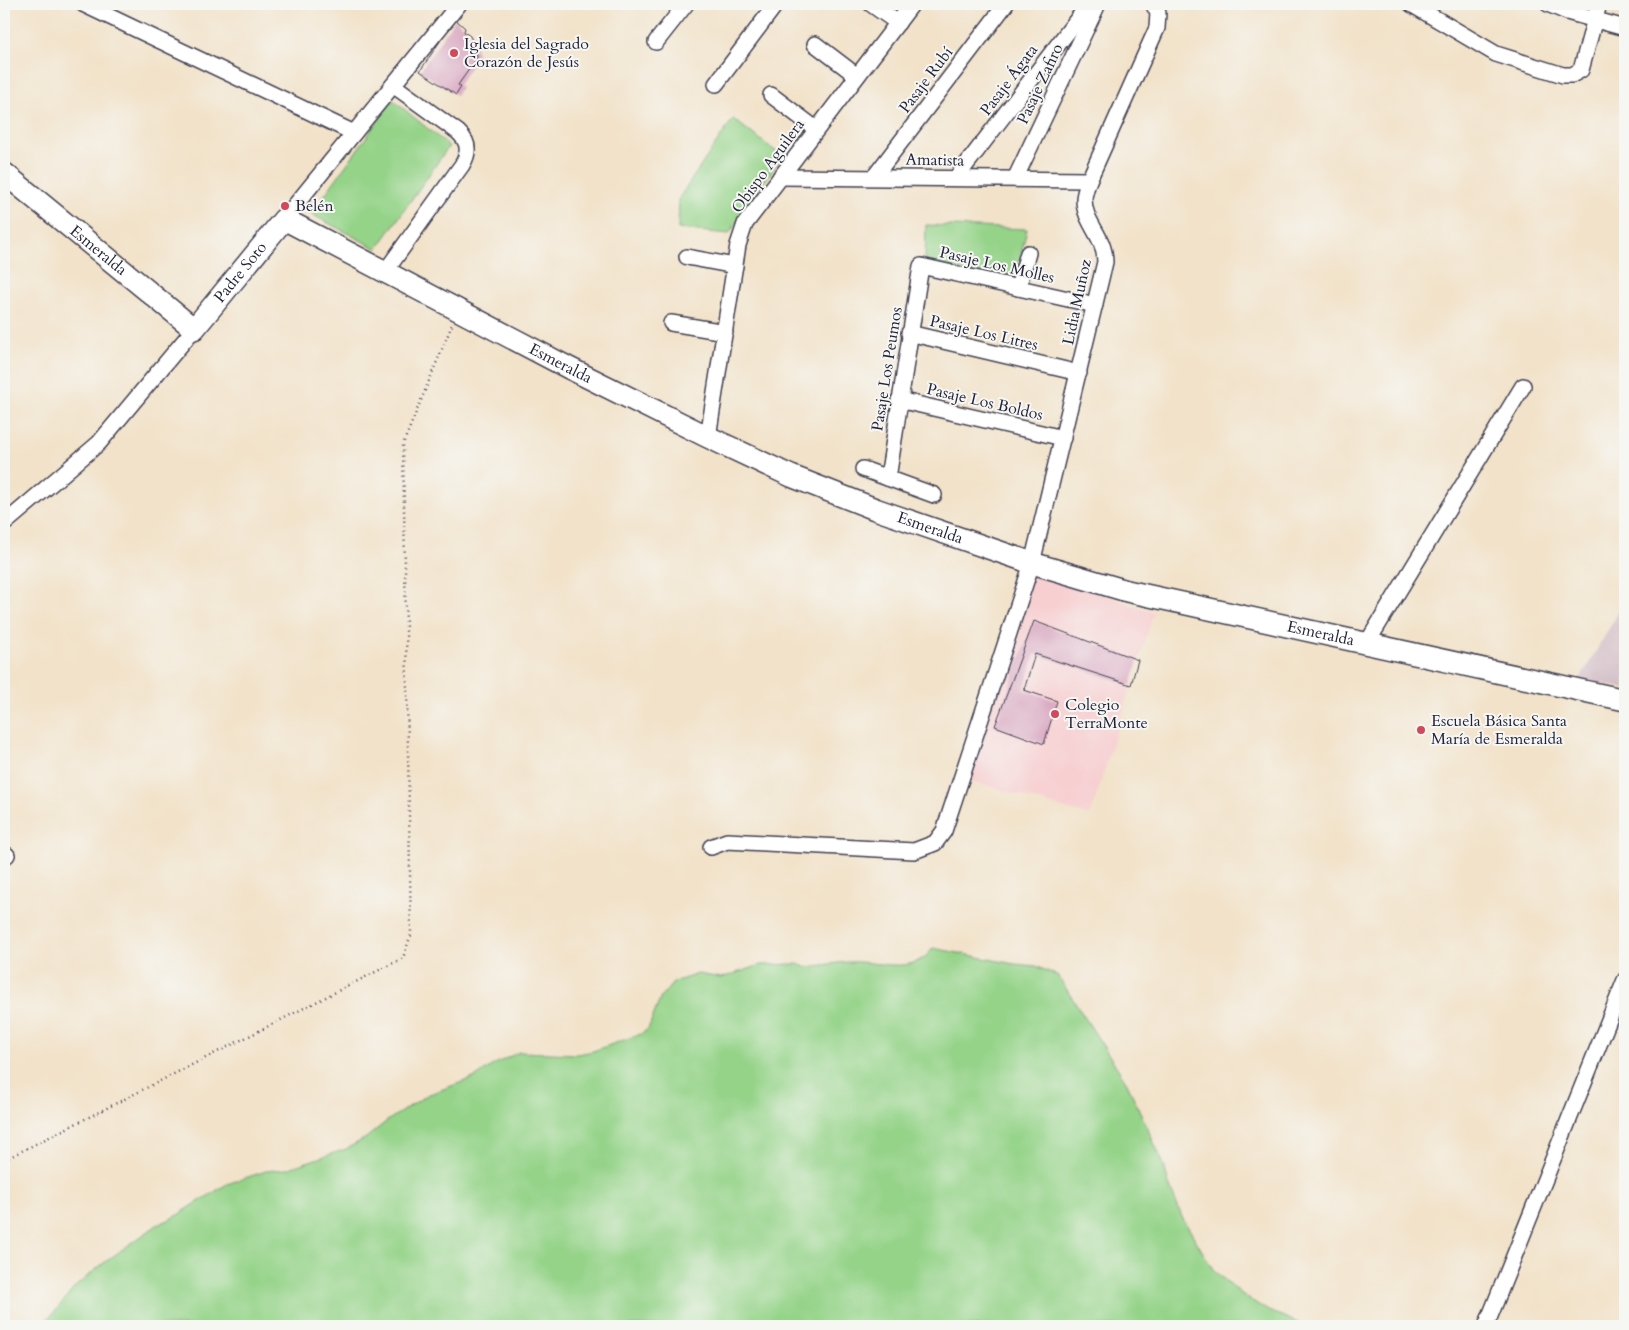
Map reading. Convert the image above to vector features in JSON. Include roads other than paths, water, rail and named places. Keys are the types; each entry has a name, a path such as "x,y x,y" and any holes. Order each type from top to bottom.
{"street":[{"path":"84,4 354,133"},
{"name":"Padre Soto","path":"4,524 99,443 459,4"},
{"path":"656,42 686,4"},
{"path":"716,84 776,4"},
{"path":"872,4 898,23"},
{"name":"Obispo Aguilera","path":"708,438 738,245 745,224 912,4"},
{"name":"Pasaje Rubí","path":"874,177 1006,4"},
{"name":"Pasaje Ágata","path":"956,178 1089,4"},
{"name":"Pasaje Zafiro","path":"1015,179 1098,4"},
{"name":"Lidia Muñoz","path":"711,848 727,841 914,851 935,843 944,831 1032,562 1105,262 1105,247 1088,220 1084,199 1089,180 1156,28 1158,13 1153,4"},
{"path":"1411,4 1496,54 1563,75 1572,75 1581,70 1599,4"},
{"path":"1548,4 1594,20 1625,28"},
{"path":"815,44 857,76"},
{"path":"385,272 462,165 468,150 466,141 458,132 394,85"},
{"path":"771,95 816,129"},
{"name":"Esmeralda","path":"4,173 194,329"},
{"name":"Amatista","path":"780,177 1089,180"},
{"name":"Esmeralda","path":"284,219 708,438 791,476 841,496 1032,562 1127,591 1625,700"},
{"path":"1018,288 1028,253"},
{"path":"687,257 735,266"},
{"name":"Pasaje Los Molles","path":"921,266 1095,305"},
{"name":"Pasaje Los Peumos","path":"888,478 921,266"},
{"path":"671,323 725,332"},
{"name":"Pasaje Los Litres","path":"910,333 1079,373"},
{"path":"1368,643 1523,386"},
{"name":"Pasaje Los Boldos","path":"899,400 1063,438"},
{"path":"863,469 934,495"},
{"path":"1486,1326 1625,980"}],"place":[{"name":"Iglesia del Sagrado Corazón de Jesús","path":"454,53"},
{"name":"Belén","path":"285,206"},
{"name":"Colegio TerraMonte","path":"1055,714"},
{"name":"Escuela Básica Santa María de Esmeralda","path":"1421,730"}]}
